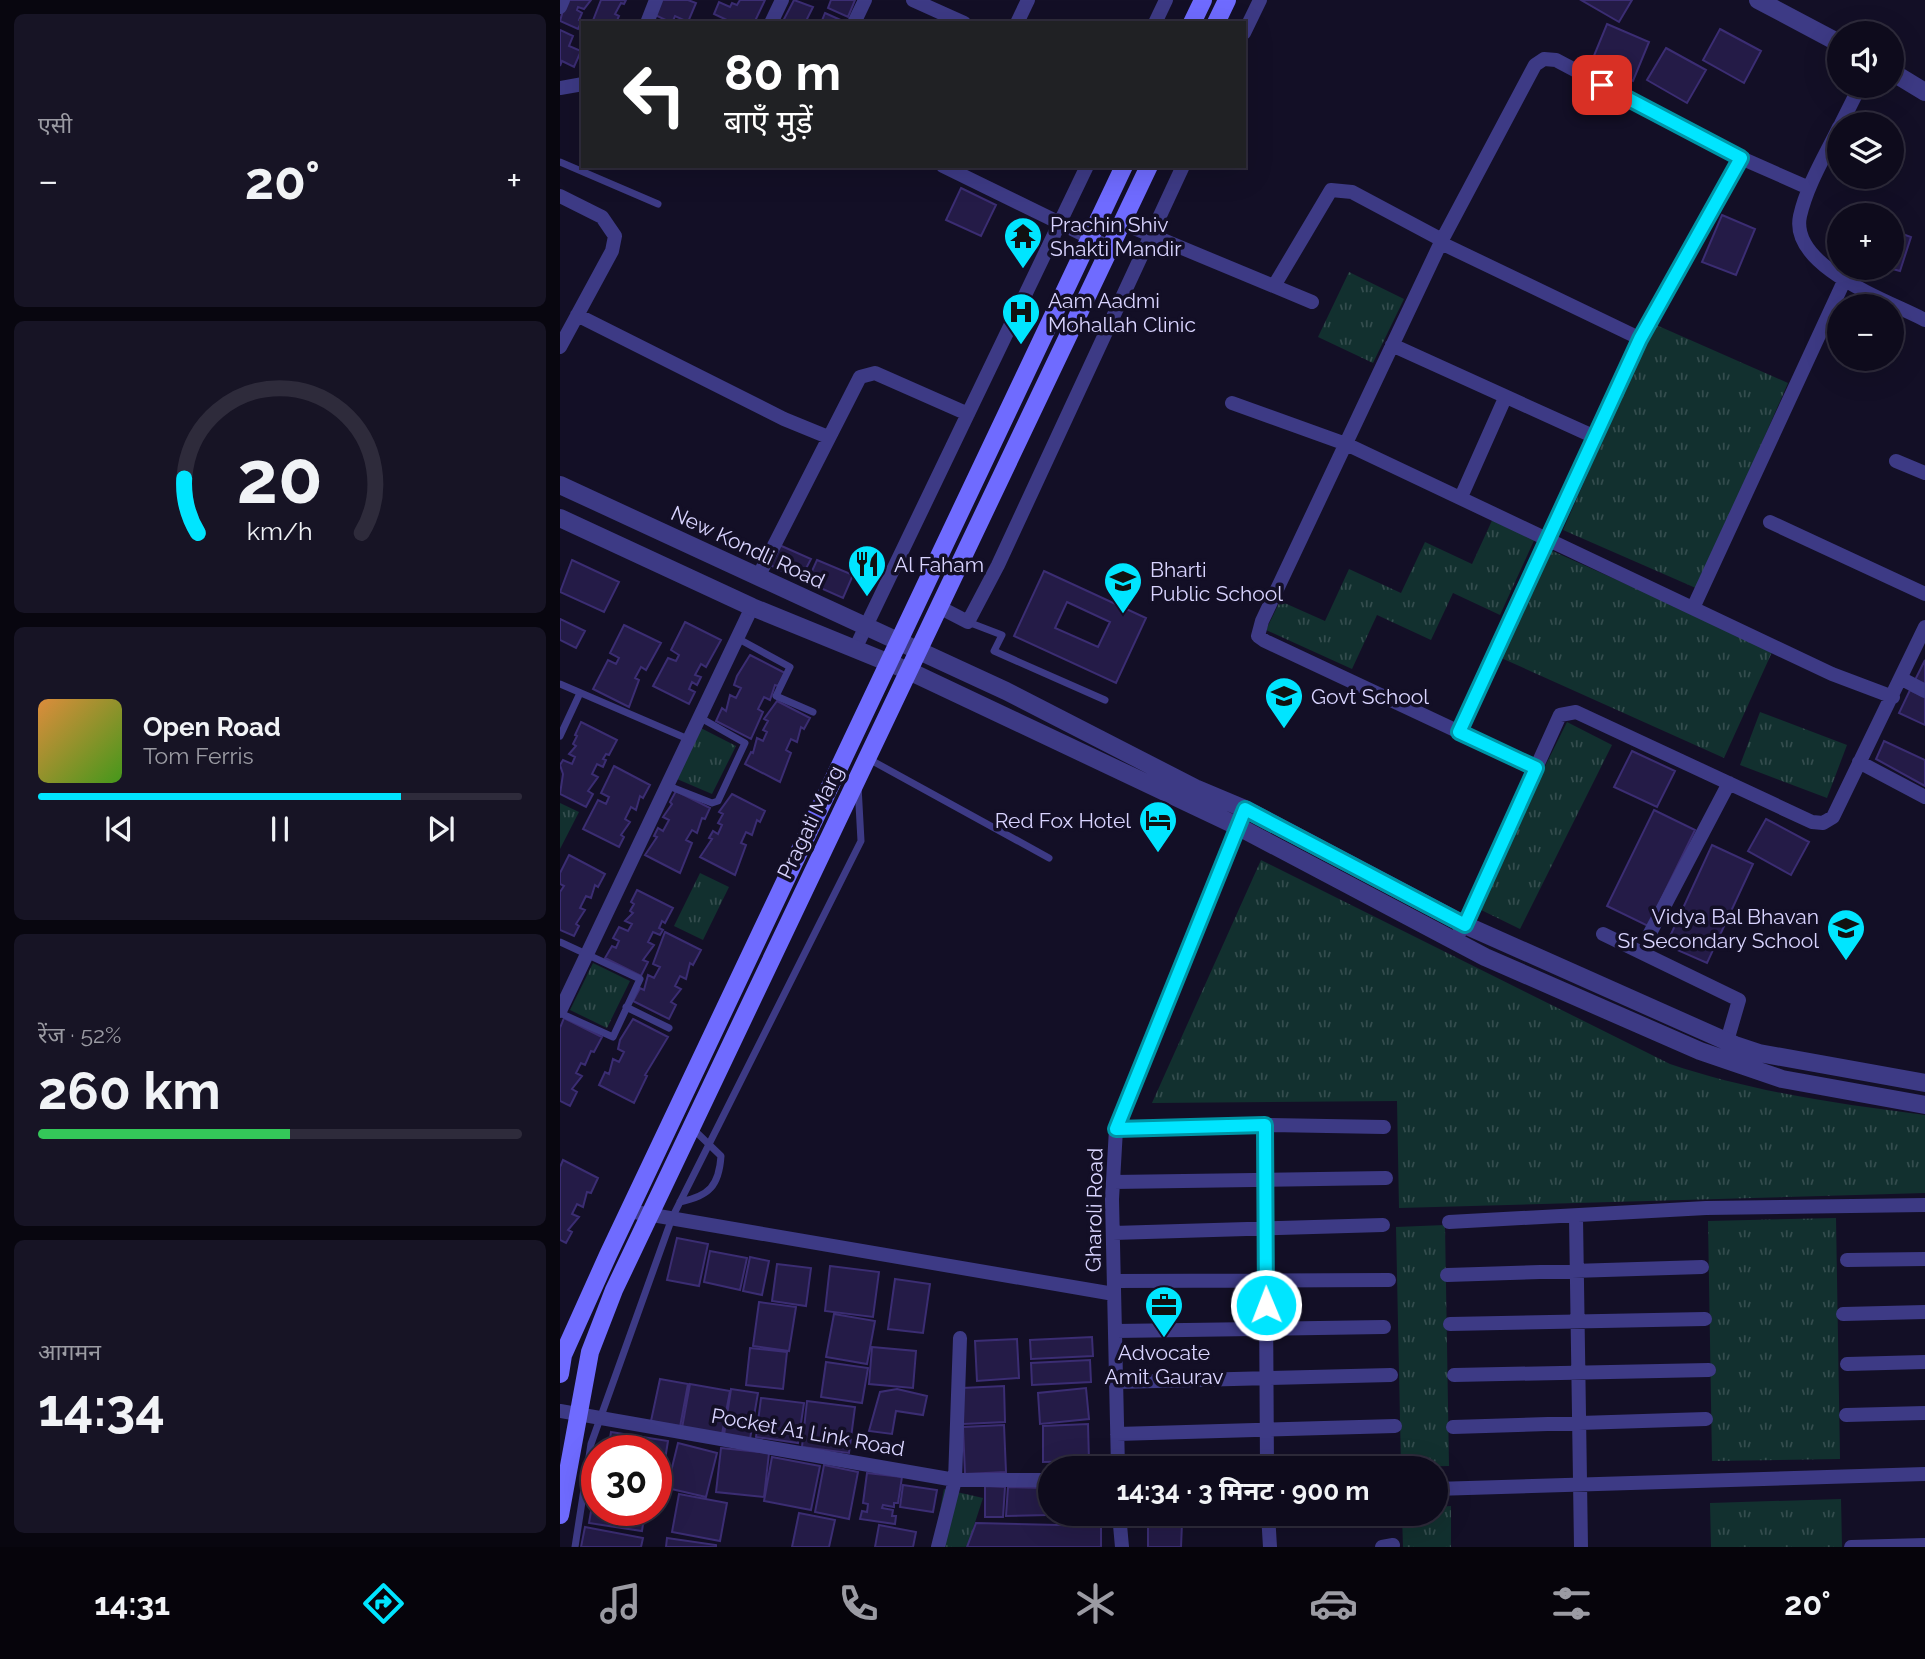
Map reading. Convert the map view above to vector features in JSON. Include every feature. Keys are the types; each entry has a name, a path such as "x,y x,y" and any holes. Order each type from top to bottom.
{"main road":[{"path":"1193,21 1203,0"},
{"path":"1217,21 1227,0"},
{"name":"Pragati Marg","path":"560,1374 563,1355 629,1211 1123,168"},
{"name":"Pragati Marg","path":"560,1515 569,1412 614,1290 1148,168"}],"street":[{"path":"560,7 563,0"},
{"path":"648,21 656,0"},
{"path":"772,21 782,0"},
{"path":"855,21 865,0"},
{"path":"913,0 960,21"},
{"path":"1018,21 1028,0"},
{"path":"1156,21 1166,0"},
{"path":"1246,29 1260,0"},
{"path":"1758,0 1827,37"},
{"path":"1536,768 1258,636 1262,621 1441,242 1529,75 1544,59 1556,60 1741,158 1809,188"},
{"path":"1904,79 1925,92"},
{"path":"560,88 581,84"},
{"path":"1827,152 1809,188 1799,219 1806,250 1827,268"},
{"path":"1459,732 1640,339 1741,158"},
{"path":"950,168 1111,247"},
{"path":"855,649 1086,168"},
{"path":"939,607 968,622 998,565 1182,168"},
{"path":"1274,286 1331,190 1352,192 1441,242 1640,339"},
{"path":"560,196 602,216 615,236 612,251 560,347"},
{"path":"1122,223 1312,302"},
{"path":"1693,608 1845,280"},
{"path":"1847,280 1925,320"},
{"path":"578,315 784,419 828,437"},
{"path":"1392,345 1595,437"},
{"path":"758,577 855,383 867,373 888,377 968,415"},
{"path":"1461,497 1505,398"},
{"path":"1232,403 1346,444 1832,674 1893,697"},
{"path":"1896,461 1925,473"},
{"name":"New Kondli Road","path":"560,485 1006,691 1195,788 1245,809 1465,925 1727,1041 1759,1053 1925,1083"},
{"path":"560,518 752,607 909,671 1237,826 1452,941 1721,1060 1782,1079 1925,1105"},
{"path":"1770,522 1925,594"},
{"path":"560,1012 752,607"},
{"path":"1452,941 1465,925 1560,715 1569,712 1812,822 1823,823 1833,817 1925,627"},
{"path":"1902,679 1925,691"},
{"path":"1859,762 1925,797"},
{"path":"1648,937 1729,783"},
{"name":"Gharoli Road","path":"1118,1456 1113,1233 1116,1129 1245,809"},
{"path":"1603,934 1739,1000 1727,1041"},
{"path":"1265,1125 1267,1456"},
{"path":"1116,1129 1265,1125 1384,1127"},
{"path":"1113,1182 1386,1178"},
{"path":"1448,1222 1706,1208 1925,1205"},
{"path":"629,1211 1114,1288 1266,1280 1390,1280"},
{"path":"1576,1217 1581,1547"},
{"path":"1113,1233 1383,1225"},
{"path":"1847,1261 1925,1259"},
{"path":"1447,1275 1702,1267"},
{"path":"1843,1314 1925,1312"},
{"path":"1450,1324 1705,1319"},
{"path":"1116,1331 1384,1327"},
{"path":"938,1547 956,1479 960,1338"},
{"path":"1847,1364 1925,1362"},
{"path":"1454,1375 1709,1370"},
{"path":"1118,1382 1391,1375"},
{"name":"Pocket A1 Link Road","path":"569,1412 956,1479 1038,1480"},
{"path":"1846,1415 1925,1413"},
{"path":"1453,1427 1706,1419"},
{"path":"1118,1434 1268,1427 1395,1426"},
{"path":"1448,1489 1925,1474"},
{"path":"1120,1526 1122,1547"},
{"path":"1269,1526 1270,1547"},
{"path":"1851,1547 1925,1545"}],"lane":[{"path":"560,163 657,204"},
{"path":"968,622 1002,635 994,651 1105,700"},
{"path":"736,638 790,667 776,696 813,712"},
{"path":"560,684 688,739"},
{"path":"560,736 580,693"},
{"path":"666,785 712,803 718,801 745,743 699,717"},
{"path":"866,758 1049,858"},
{"path":"575,1547 591,1444 603,1418 623,1349 672,1218 861,841 858,775"},
{"path":"560,942 640,979 613,1037 560,1012"},
{"path":"626,1007 669,1028"},
{"path":"680,1202 701,1198 710,1191 719,1177 720,1156 691,1127"}],"green space":[{"path":"1349,272 1404,299 1373,363 1318,337"},
{"path":"1654,324 1788,383 1698,589 1563,530"},
{"path":"1495,514 1537,534 1500,615 1453,593 1431,640 1377,615 1352,669 1266,630 1280,601 1325,621 1349,569 1401,593 1425,542 1472,564"},
{"path":"1548,549 1773,650 1724,758 1499,657"},
{"path":"1760,712 1847,745 1827,798 1740,765"},
{"path":"1567,722 1612,745 1520,929 1475,907"},
{"path":"695,725 736,746 712,794 670,776"},
{"path":"560,803 579,812 560,849"},
{"path":"1261,860 1670,1064 1764,1090 1925,1115 1925,1193 1399,1208 1397,1101 1152,1103"},
{"path":"700,873 729,887 703,940 674,926"},
{"path":"593,963 630,981 607,1028 570,1010"},
{"path":"1836,1218 1840,1459 1712,1461 1708,1221"},
{"path":"1445,1225 1449,1466 1448,1456 1401,1456 1396,1227"},
{"path":"944,1489 983,1498 967,1547 933,1547"},
{"path":"1841,1499 1842,1547 1711,1547 1710,1503"},
{"path":"1448,1506 1451,1506 1451,1547 1403,1547 1402,1526 1448,1526"}],"building":[{"path":"566,0 591,0 584,9 578,7 577,10 582,13 579,20 582,21 578,29 560,21"},
{"path":"601,0 626,0 615,14 619,16 617,21 593,21"},
{"path":"662,0 688,0 696,3 688,21 675,16 673,21 668,21 655,15"},
{"path":"740,0 765,0 755,21 727,21 714,14 719,2 730,7 732,3 737,5"},
{"path":"794,0 813,7 806,21 783,21"},
{"path":"831,0 855,0 848,17 828,8"},
{"path":"1581,0 1632,0 1619,22"},
{"path":"825,13 843,21 822,21"},
{"path":"1607,24 1649,42 1633,81 1591,63"},
{"path":"1720,29 1761,51 1744,83 1703,60"},
{"path":"560,30 573,36 569,46 581,51 574,67 562,61 560,66"},
{"path":"1666,48 1706,70 1687,103 1647,80"},
{"path":"961,188 996,205 981,236 946,220"},
{"path":"1722,215 1755,229 1736,275 1702,262"},
{"path":"1904,234 1911,237 1904,259"},
{"path":"777,544 811,559 800,580 768,564"},
{"path":"572,560 619,582 604,612 560,592"},
{"path":"817,560 853,575 843,598 807,582"},
{"path":"1044,571 1146,618 1116,683 1014,636","holes":["1067,602 1110,622 1098,647 1055,628"]},
{"path":"560,619 585,631 576,648 560,640"},
{"path":"685,622 721,640 706,667 701,664 695,675 701,677 697,685 692,682 689,689 695,692 689,704 653,686 668,658 676,661 679,655 671,650"},
{"path":"624,625 661,643 646,670 641,667 635,678 639,680 629,707 593,689 608,660 616,664 619,658 610,653"},
{"path":"750,655 785,673 778,686 775,685 770,700 764,697 758,709 763,712 751,739 716,721 722,708 726,711 730,695 736,698 741,688 734,685"},
{"path":"1925,660 1925,685 1915,680"},
{"path":"1910,690 1925,697 1925,725 1899,713"},
{"path":"777,701 810,718 804,729 801,727 797,742 791,739 786,750 791,753 780,782 745,764 751,752 753,753 757,738 763,741 767,732 763,730 768,721 764,719"},
{"path":"581,722 617,740 609,755 606,754 603,759 606,760 603,767 597,764 592,774 598,777 588,791 593,794 586,807 560,794 563,774 560,765 563,760 572,764 575,757 569,754 576,746 573,744"},
{"path":"1884,741 1925,760 1925,786 1876,759"},
{"path":"1632,751 1675,771 1657,807 1614,787"},
{"path":"614,766 650,785 643,798 640,796 636,810 631,807 625,819 630,822 621,835 624,837 619,847 583,829 598,800 606,804 609,797 601,793"},
{"path":"676,791 710,808 705,819 702,818 697,833 692,830 686,840 692,843 680,873 645,855 657,837 654,836 658,828 663,831 669,820 663,817 672,804 670,802"},
{"path":"732,794 765,811 760,822 757,820 752,835 746,832 741,843 746,845 735,875 700,857 712,839 709,838 713,831 718,834 722,825 718,823 723,814 719,812"},
{"path":"1654,810 1695,830 1648,926 1607,906"},
{"path":"1766,819 1809,842 1791,875 1748,851"},
{"path":"1712,845 1753,864 1707,963 1666,945"},
{"path":"569,855 605,874 598,887 595,885 591,898 586,896 580,908 585,910 576,924 579,926 574,936 560,930 560,892 564,886 560,884 560,873"},
{"path":"637,890 673,908 665,923 662,921 659,928 663,930 660,935 653,932 648,942 654,945 643,960 648,962 641,976 605,958 612,946 616,948 619,941 613,938 619,927 628,931 632,924 625,921 633,913 630,911 634,904 631,902"},
{"path":"665,932 701,950 693,965 690,963 686,979 680,976 675,986 681,989 671,1002 676,1005 669,1019 633,1001 640,988 644,990 648,975 654,978 660,967 653,964"},
{"path":"564,1018 602,1037 594,1052 591,1051 585,1065 581,1063 576,1073 582,1076 572,1089 577,1092 570,1106 560,1101 560,1028"},
{"path":"633,1019 668,1037 645,1075 647,1076 634,1103 599,1085 605,1072 609,1074 613,1059 619,1062 624,1052 618,1049 620,1040"},
{"path":"563,1160 598,1178 591,1193 587,1192 583,1207 577,1204 572,1214 579,1217 568,1230 572,1232 566,1243 560,1240 560,1167"},
{"path":"677,1238 708,1244 699,1286 667,1280"},
{"path":"710,1251 747,1258 740,1290 704,1282"},
{"path":"750,1257 769,1261 762,1295 743,1291"},
{"path":"777,1264 811,1268 806,1306 772,1301"},
{"path":"830,1266 879,1272 873,1317 825,1311"},
{"path":"895,1279 930,1284 923,1333 888,1329"},
{"path":"759,1302 796,1307 789,1351 753,1346"},
{"path":"834,1314 875,1321 867,1364 826,1357"},
{"path":"1092,1337 1093,1356 1031,1359 1030,1340"},
{"path":"1017,1339 1019,1378 977,1381 975,1341"},
{"path":"872,1347 916,1351 913,1388 869,1384"},
{"path":"750,1348 787,1352 783,1389 746,1385"},
{"path":"1090,1360 1091,1382 1032,1385 1031,1363"},
{"path":"826,1362 868,1368 862,1403 821,1397"},
{"path":"660,1379 688,1384 680,1427 651,1421"},
{"path":"690,1384 730,1391 722,1434 682,1428"},
{"path":"1004,1386 1005,1422 963,1424 962,1388"},
{"path":"1086,1388 1089,1419 1040,1424 1038,1393"},
{"path":"731,1389 758,1393 750,1439 724,1435"},
{"path":"897,1389 927,1396 923,1415 896,1411 892,1434 869,1431 880,1392"},
{"path":"761,1398 804,1403 798,1443 756,1437"},
{"path":"807,1401 855,1407 849,1453 802,1447"},
{"path":"1088,1424 1089,1456 1043,1456 1043,1426"},
{"path":"1004,1425 1006,1472 965,1474 963,1427"},
{"path":"678,1443 717,1453 706,1497 672,1489 672,1468"},
{"path":"721,1448 769,1453 764,1497 716,1492"},
{"path":"772,1457 820,1466 811,1510 764,1501"},
{"path":"824,1465 858,1472 849,1519 815,1512"},
{"path":"867,1473 902,1477 898,1503 894,1503 894,1507 883,1505 882,1508 893,1510 892,1516 896,1516 895,1524 860,1519 862,1511 867,1512 868,1504 863,1503"},
{"path":"903,1485 937,1490 933,1512 900,1507"},
{"path":"985,1486 1005,1487 1003,1517 985,1517"},
{"path":"1008,1487 1038,1488 1038,1515 1006,1516"},
{"path":"679,1494 727,1503 720,1541 672,1532"},
{"path":"799,1513 835,1520 829,1547 792,1547"},
{"path":"976,1523 1101,1526 1101,1547 967,1547"},
{"path":"879,1525 916,1532 913,1547 875,1547"},
{"path":"609,1526 643,1526 642,1531"},
{"path":"1148,1526 1182,1526 1181,1547 1148,1547"},
{"path":"585,1527 643,1538 641,1547 581,1547"},
{"path":"667,1538 716,1545 716,1547 666,1547"}],"place":[{"name":"Prachin Shiv Shakti Mandir","path":"1023,270"},
{"name":"Aam Aadmi Mohallah Clinic","path":"1021,346"},
{"name":"Al Faham","path":"867,598"},
{"name":"Bharti Public School","path":"1123,615"},
{"name":"Govt School","path":"1284,730"},
{"name":"Red Fox Hotel","path":"1158,854"},
{"name":"Vidya Bal Bhavan Sr Secondary School","path":"1846,962"},
{"name":"Advocate Amit Gaurav","path":"1164,1339"}],"route":[{"path":"1266,1305 1265,1125 1116,1129 1177,972 1245,809 1465,925 1536,768 1459,732 1640,339 1741,158 1602,85"}]}
